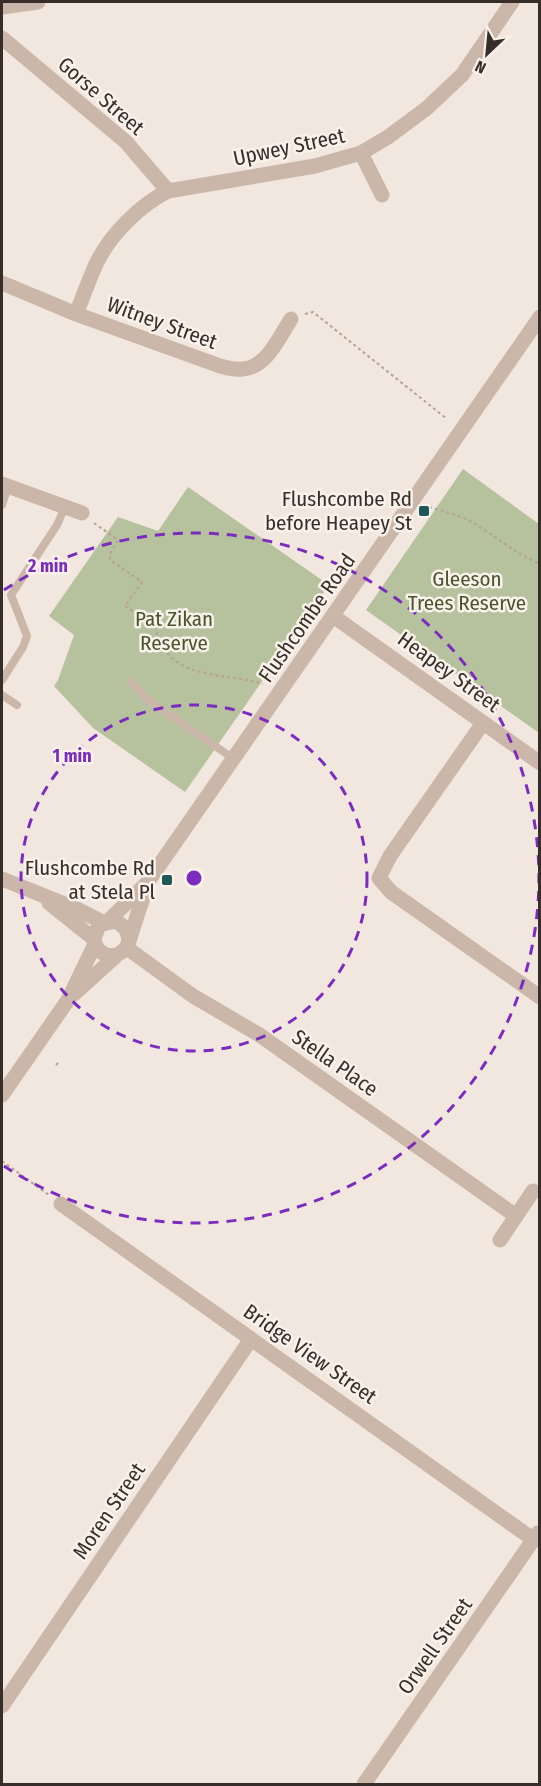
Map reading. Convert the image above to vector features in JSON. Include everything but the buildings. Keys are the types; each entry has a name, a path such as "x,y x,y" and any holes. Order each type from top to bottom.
{"street":[{"path":"2,7 38,2"},
{"name":"Upwey Street","path":"76,314 98,260 127,220 153,199 168,191 315,166 362,153 428,108 462,75 512,2"},
{"name":"Gorse Street","path":"2,38 126,142 168,191"},
{"path":"362,153 382,195"},
{"name":"Witney Street","path":"2,283 76,314 220,366 239,369 254,367 268,355 291,319"},
{"name":"Flushcombe Road","path":"106,922 147,883 540,317"},
{"path":"5,485 82,513"},
{"name":"Heapey Street","path":"333,616 540,763"},
{"path":"483,723 390,856 379,878 391,892 540,997"},
{"path":"2,879 106,922 119,923 127,930 124,948 111,956 101,953 94,941 40,895"},
{"name":"Flushcombe Road","path":"3,1091 68,1000 124,948 147,883"},
{"path":"94,941 96,929 106,922"},
{"name":"Flushcombe Road","path":"68,1000 94,941"},
{"name":"Stella Place","path":"124,948 193,996 258,1034 516,1216"},
{"path":"500,1240 533,1191"},
{"name":"Bridge View Street","path":"61,1203 251,1339 537,1536"},
{"name":"Moren Street","path":"2,1706 251,1339"},
{"name":"Orwell Street","path":"364,1785 537,1536"}],"lane":[{"path":"2,505 5,485"},
{"path":"2,680 23,647 27,636 11,595 57,525 65,507"},
{"path":"130,681 148,700 234,759"},
{"path":"2,694 17,705"}],"path":[{"path":"291,319 313,312 447,419"},
{"path":"429,507 457,515 477,525 526,558 540,564"},
{"path":"82,513 118,540 110,554 110,560 142,582 125,606 155,626 156,634 167,654 175,662 189,669 263,684"},
{"path":"56,1065 60,1061"},
{"path":"2,1161 61,1203"}],"green space":[{"name":"Gleeson Trees Reserve","path":"463,469 539,524 539,733 366,610"},
{"name":"Pat Zikan Reserve","path":"188,487 329,585 185,792 93,728 54,686 74,635 49,616 118,517 158,531"}],"place":[{"name":"Flushcombe Rd before Heapey St","path":"424,511"},
{"name":"Flushcombe Rd at Stela Pl","path":"167,880"}]}
